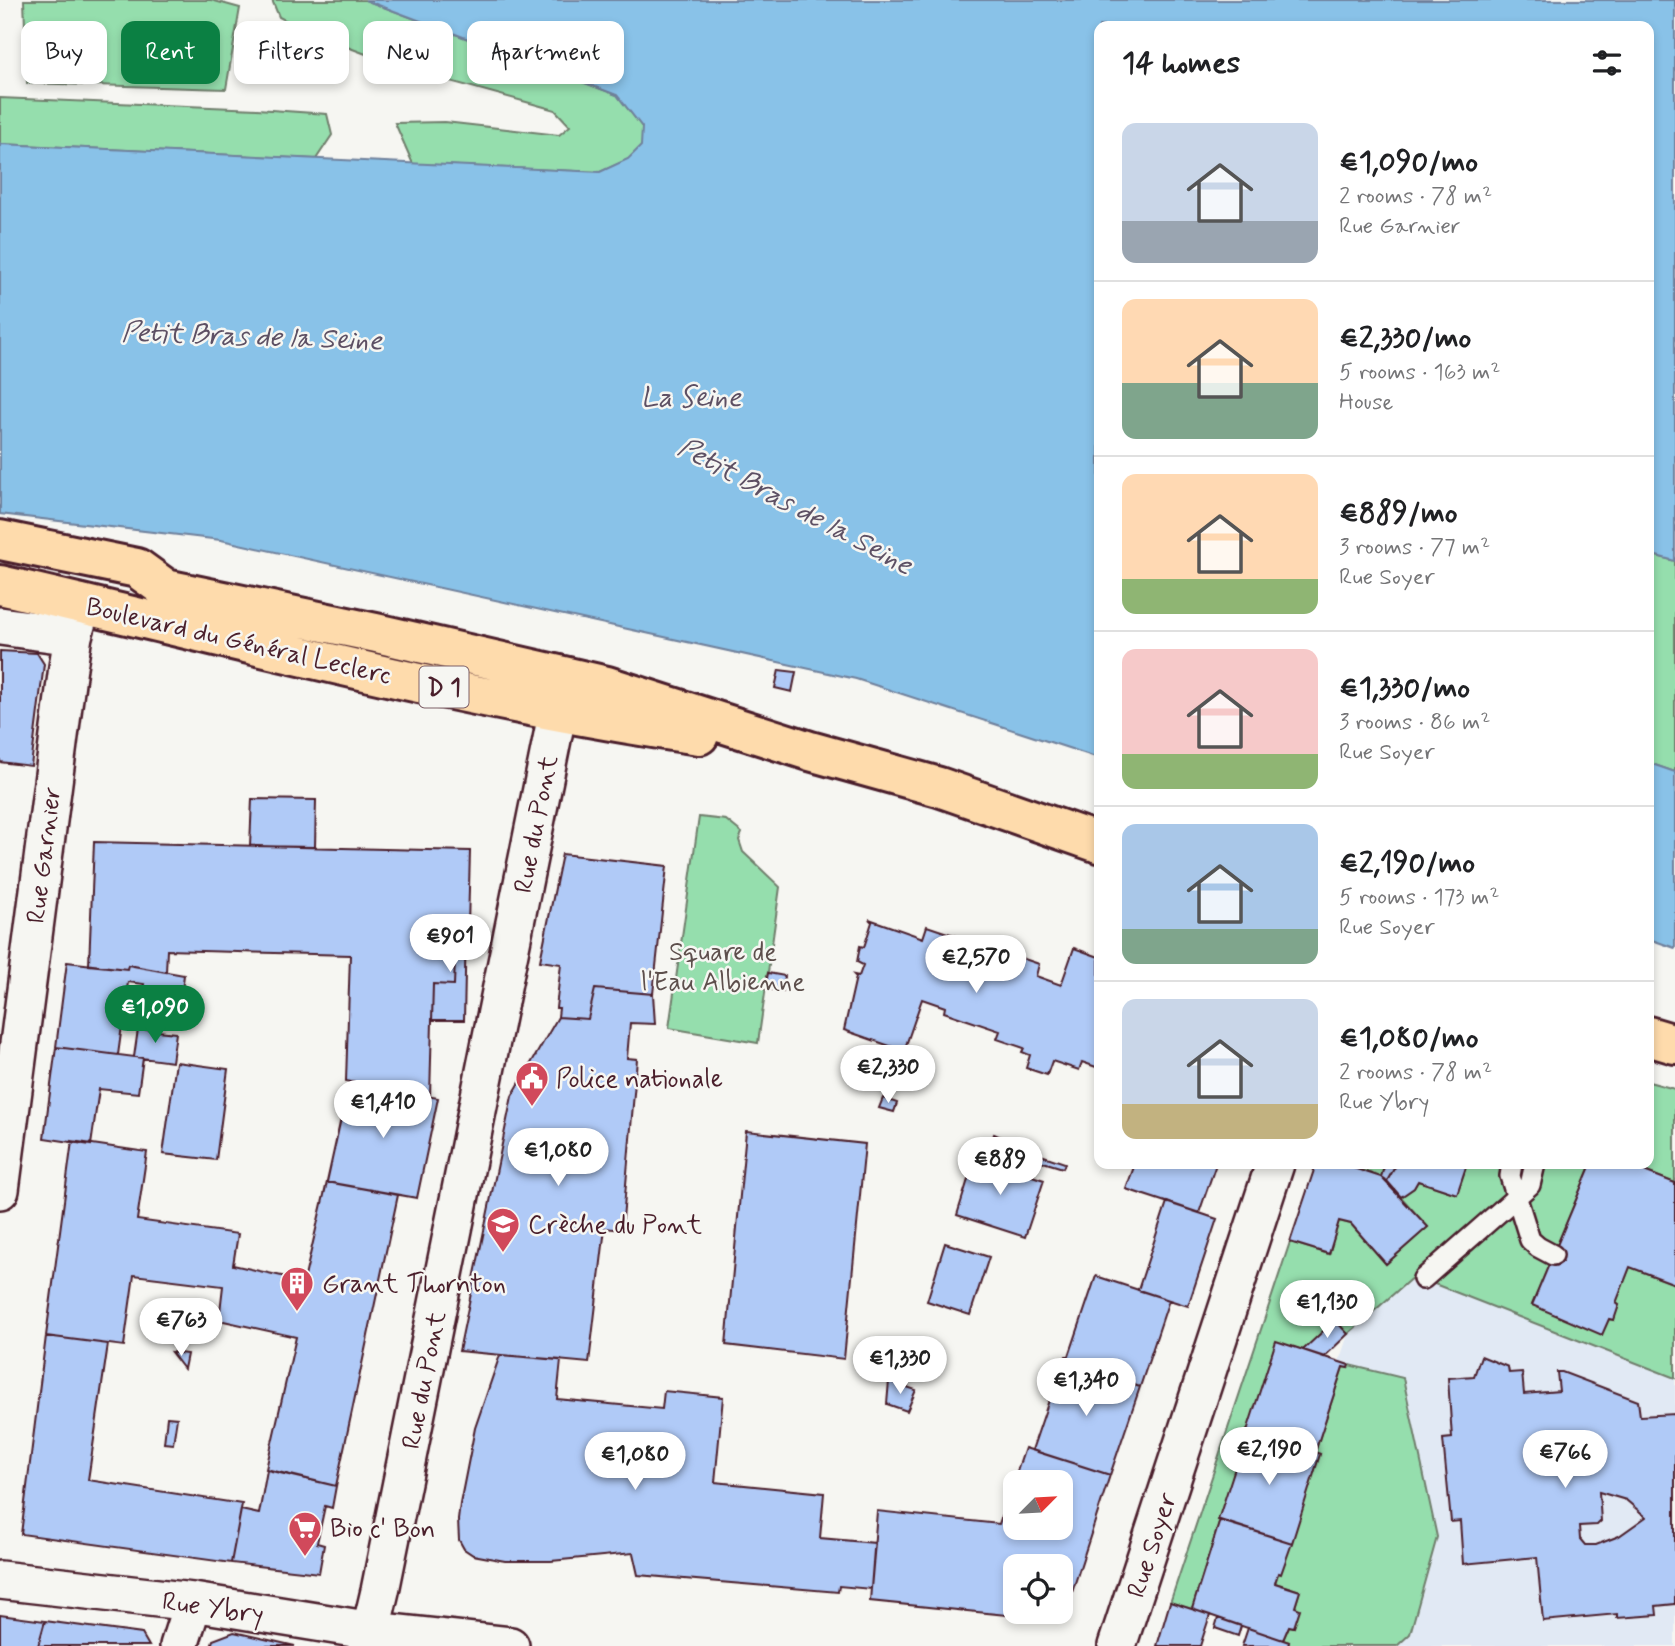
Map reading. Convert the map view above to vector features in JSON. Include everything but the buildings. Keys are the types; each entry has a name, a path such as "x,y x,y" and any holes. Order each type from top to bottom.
{"main road":[{"name":"Boulevard du Général Leclerc","path":"0,540 137,568 166,589 376,633 561,693 600,720 810,751 939,787 1094,841"},
{"name":"Boulevard du Général Leclerc","path":"0,585 77,620 173,627 321,661 561,693"},
{"path":"77,620 116,589 145,597 166,589"},
{"path":"1654,1038 1675,1044"}],"street":[{"name":"Boulevard du Général Leclerc","path":"0,626 77,620"},
{"name":"Rue Garnier","path":"0,1190 5,1106 77,620"},
{"name":"Rue du Pont","path":"370,1639 561,693"},
{"name":"Rue Soyer","path":"1117,1646 1273,1169"},
{"name":"Rue Ybry","path":"0,1580 193,1602 370,1639 510,1646"},
{"path":"179,1646 193,1602"}],"lane":[{"path":"1511,1169 1510,1176 1530,1240 1553,1255"},
{"path":"1423,1279 1530,1185 1534,1169"}],"shaded area":[{"path":"1414,1275 1675,1378 1675,1646 1397,1646 1410,1633 1437,1537 1403,1379 1339,1362 1348,1334"}],"green space":[{"path":"24,0 211,0 240,8 238,21 234,21 234,43 226,89 60,84 107,84 107,21 25,21"},
{"path":"272,0 365,0 421,21 363,21 363,53 349,48 349,21 287,21 279,17"},
{"path":"453,33 467,38 467,84 588,84 617,95 642,127 642,146 629,159 600,172 413,164 395,123 445,122 559,135 570,126 555,110 453,82"},
{"path":"0,98 327,114 332,135 316,159 0,144"},
{"path":"1654,555 1675,561 1675,772 1654,765"},
{"name":"Square de l'Eau Albienne","path":"699,817 726,820 742,833 739,840 743,852 780,887 758,1043 669,1028"},
{"path":"1654,1083 1675,1089 1675,1183 1639,1169 1654,1169"},
{"path":"1356,1169 1383,1169 1381,1177"},
{"path":"1465,1169 1589,1169 1532,1305 1613,1320 1619,1305 1616,1303 1630,1267 1675,1284 1675,1378 1414,1276 1348,1334 1335,1321 1303,1350 1276,1342 1192,1609 1170,1603 1290,1242 1329,1254 1339,1221 1351,1224 1386,1264 1428,1227 1401,1197 1414,1188 1418,1181 1457,1194"},
{"path":"1349,1365 1403,1378 1437,1537 1410,1634 1397,1646 1288,1646 1289,1642 1283,1640 1289,1626 1294,1627 1295,1607 1300,1591 1275,1583 1320,1454 1315,1452 1343,1367 1348,1368"}],"water":[{"name":"La Seine","path":"365,0 1675,0 1675,561 1654,555 1654,21 1094,21 1094,756 856,679 221,540 0,514 0,144 600,172 628,159 641,146 642,127 617,95 588,84 624,84 624,21 467,21 467,38 453,33 453,21 421,21"},
{"path":"1654,765 1675,772 1675,948 1654,941"}],"place":[{"name":"Police nationale","path":"532,1108"},
{"name":"Crèche du Pont","path":"503,1254"},
{"name":"Grant Thornton","path":"297,1313"},
{"name":"Bio c' Bon","path":"305,1558"}],"water label":[{"name":"Petit Bras de la Seine","path":"252,335"},
{"name":"Petit Bras de la Seine","path":"796,505"}]}
